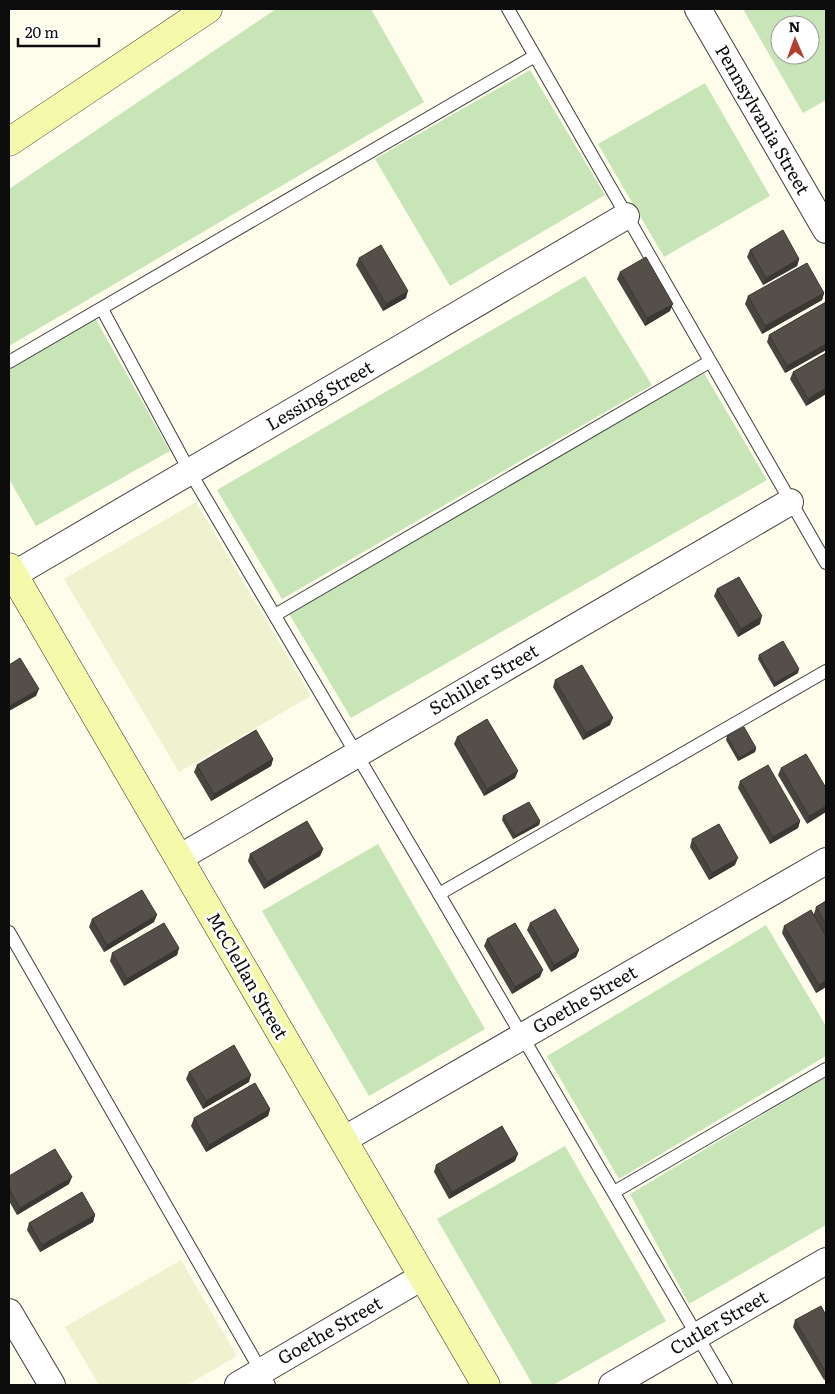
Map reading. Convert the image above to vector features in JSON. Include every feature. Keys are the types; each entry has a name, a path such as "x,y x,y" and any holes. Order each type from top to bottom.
{"street":[{"path":"9,142 208,9"},
{"name":"Pennsylvania Street","path":"698,9 826,230"},
{"name":"Lessing Street","path":"11,571 190,472 626,216"},
{"name":"Schiller Street","path":"179,858 790,502"},
{"name":"McClellan Street","path":"11,571 486,1385"},
{"name":"Goethe Street","path":"343,1140 826,860"},
{"name":"Cutler Street","path":"612,1385 826,1261"},
{"name":"Goethe Street","path":"238,1385 265,1378 422,1277"},
{"path":"9,1312 52,1385"}],"lane":[{"path":"508,9 826,564"},
{"path":"9,362 535,56"},
{"path":"102,308 190,472 358,754 726,1385"},
{"path":"274,615 709,362"},
{"path":"440,894 826,671"},
{"path":"9,932 265,1378"},
{"path":"614,1192 826,1069"}],"green space":[{"path":"276,9 371,9 424,102 9,346 9,189"},
{"path":"743,9 826,9 826,100 803,113 775,65 820,65 820,15 770,15 770,56"},
{"path":"530,70 605,195 450,286 375,159"},
{"path":"705,83 770,196 664,257 598,144"},
{"path":"585,276 652,385 282,599 217,490"},
{"path":"95,318 170,451 36,526 9,479 9,370"},
{"path":"704,373 767,480 351,718 288,612"},
{"path":"196,502 311,696 179,772 64,579"},
{"path":"378,844 485,1029 369,1096 262,911"},
{"path":"766,925 826,1026 826,1056 619,1179 547,1056"},
{"path":"826,1077 826,1225 689,1304 630,1194"},
{"path":"565,1146 666,1321 553,1385 533,1385 437,1219"},
{"path":"181,1260 237,1356 187,1385 99,1385 65,1327"}],"building":[{"path":"783,230 799,259 766,278 750,250"},
{"path":"381,245 408,291 386,304 359,258"},
{"path":"646,257 673,304 647,318 620,272"},
{"path":"807,263 824,293 765,326 748,296"},
{"path":"826,302 826,344 787,366 769,335"},
{"path":"826,353 826,388 808,399 793,372"},
{"path":"739,577 762,616 741,629 717,589"},
{"path":"783,641 799,669 775,683 759,655"},
{"path":"20,658 39,689 9,706 9,665"},
{"path":"582,665 613,718 586,733 555,680"},
{"path":"487,719 518,771 487,789 457,737"},
{"path":"744,727 756,748 739,758 727,736"},
{"path":"256,730 273,759 214,794 197,765"},
{"path":"806,754 826,788 826,806 809,816 781,768"},
{"path":"768,765 800,821 773,837 740,781"},
{"path":"529,802 540,821 515,836 503,816"},
{"path":"307,821 323,849 267,882 250,854"},
{"path":"719,824 738,858 712,873 692,839"},
{"path":"142,890 157,915 107,945 92,919"},
{"path":"826,901 826,925 816,907"},
{"path":"555,909 579,950 554,965 530,923"},
{"path":"811,910 826,936 826,981 819,985 784,926"},
{"path":"164,923 179,948 127,979 112,953"},
{"path":"515,923 543,970 515,987 487,939"},
{"path":"234,1045 251,1075 206,1101 189,1072"},
{"path":"255,1083 270,1109 209,1145 194,1118"},
{"path":"502,1126 518,1154 452,1192 436,1165"},
{"path":"55,1149 72,1177 20,1208 9,1189 9,1176"},
{"path":"82,1192 95,1215 42,1245 29,1223"},
{"path":"821,1306 826,1315 826,1373 795,1320"}]}
